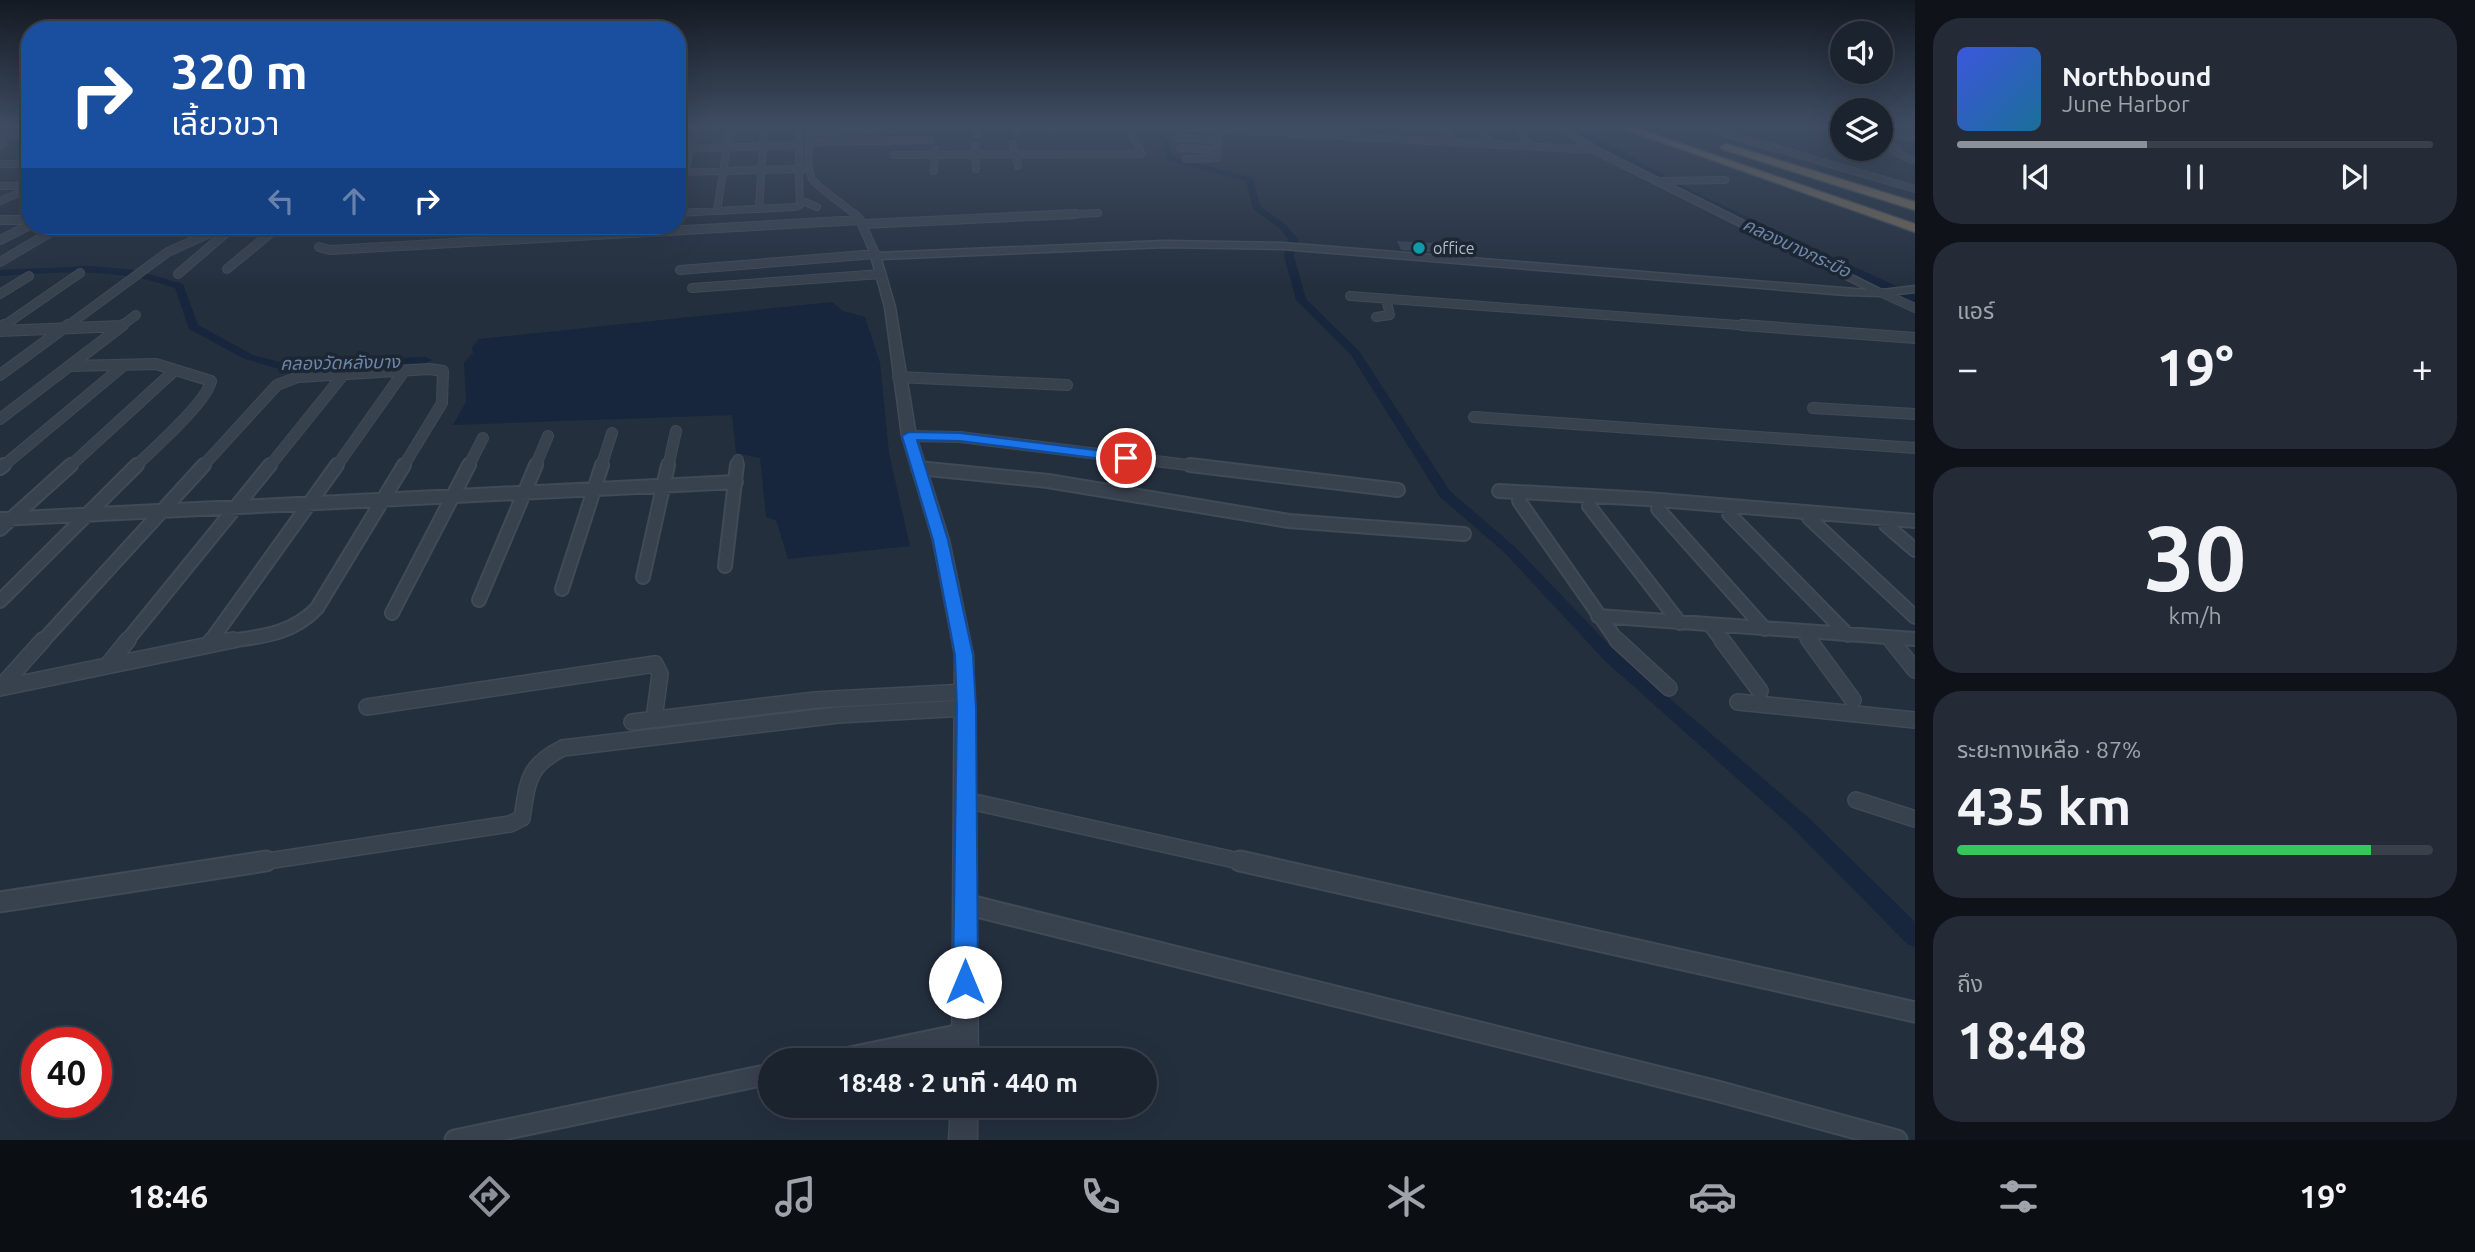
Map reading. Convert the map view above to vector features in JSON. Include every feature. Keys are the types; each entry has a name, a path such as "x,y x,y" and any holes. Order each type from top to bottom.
{"highway":[{"path":"1777,180 1915,228"},
{"path":"1802,180 1915,219"},
{"path":"1832,180 1915,206"}],"street":[{"path":"716,211 721,180"},
{"path":"759,209 760,180"},
{"path":"686,213 795,207 800,205 799,180"},
{"path":"813,180 841,201 862,222 878,261 890,307 898,377 909,436 941,540 964,655 965,1048"},
{"path":"1660,181 1715,180"},
{"path":"1885,180 1915,189"},
{"path":"1660,181 1915,308"},
{"path":"1,186 21,187"},
{"path":"0,201 21,191"},
{"path":"800,200 817,208"},
{"path":"686,231 1098,213"},
{"path":"0,219 16,218"},
{"path":"0,219 21,221"},
{"path":"0,240 21,227"},
{"path":"0,262 46,235"},
{"path":"0,375 65,328 157,253 192,235"},
{"path":"0,366 168,252 201,235"},
{"path":"178,274 224,235"},
{"path":"227,269 268,235"},
{"path":"318,247 330,250 609,235"},
{"path":"680,270 1164,244 1283,246 1882,293 1910,289"},
{"path":"157,253 168,252"},
{"path":"692,288 878,261"},
{"path":"0,329 80,273"},
{"path":"0,294 29,276"},
{"path":"1350,296 1915,338"},
{"path":"1376,317 1390,316 1386,299"},
{"path":"0,419 136,315"},
{"path":"0,329 123,326"},
{"path":"0,601 193,409 210,387 211,381 156,365 70,366"},
{"path":"0,468 123,366"},
{"path":"0,529 6,519 175,370"},
{"path":"209,644 404,371"},
{"path":"443,371 442,403 317,608 303,622 278,634 209,644 0,689 277,385 298,377 443,371"},
{"path":"107,666 343,375"},
{"path":"898,377 1067,385"},
{"path":"1813,408 1915,414"},
{"path":"1474,417 1915,448"},
{"path":"643,577 676,431"},
{"path":"562,589 612,433"},
{"path":"479,600 548,436"},
{"path":"909,436 960,437 1398,489"},
{"path":"392,613 483,438"},
{"path":"725,566 738,460"},
{"path":"918,468 990,472 1301,523 1356,529 1464,534"},
{"path":"6,519 736,482"},
{"path":"1499,491 1647,499 1915,521"},
{"path":"1519,501 1598,617 1630,656 1669,688"},
{"path":"1589,506 1680,623"},
{"path":"1658,509 1765,629"},
{"path":"1729,513 1848,635"},
{"path":"1809,517 1915,617"},
{"path":"1886,525 1915,550"},
{"path":"1598,617 1915,639"},
{"path":"1710,625 1760,691"},
{"path":"1803,632 1853,700"},
{"path":"1889,638 1915,670"},
{"path":"367,707 648,664 659,666 660,674 654,719"},
{"path":"632,722 815,700 905,693 966,700"},
{"path":"0,902 502,827 522,818 530,769 537,761 563,748 966,700"},
{"path":"1738,702 1915,720"},
{"path":"965,800 1915,1012"},
{"path":"1856,800 1915,819"},
{"path":"965,904 1717,1091 1898,1140"},
{"path":"894,1048 966,1033"},
{"path":"455,1140 758,1077"},
{"path":"962,1140 963,1118"}],"water":[{"path":"832,302 843,311 865,317 880,363 889,453 910,546 788,559 776,520 766,517 760,458 736,453 732,415 453,425 466,402 464,362 473,353 472,347 479,339"}],"building":[{"name":"office","path":"1397,241 1434,243 1440,253 1401,250"}],"waterway":[{"path":"1250,180 1256,207 1283,227 1293,239 1289,256 1301,300 1355,353 1445,494 1510,550 1611,657 1802,824 1915,937"},
{"name":"คลองบางกระบือ","path":"1662,180 1915,302"},
{"name":"คลองวัดหลังบาง","path":"0,273 91,269 156,278 179,286 193,327 249,357 279,366 426,360"}],"place":[{"name":"office","path":"1419,248"}],"route":[{"path":"965,982 964,655 941,540 909,436 960,437 1126,458"}]}
